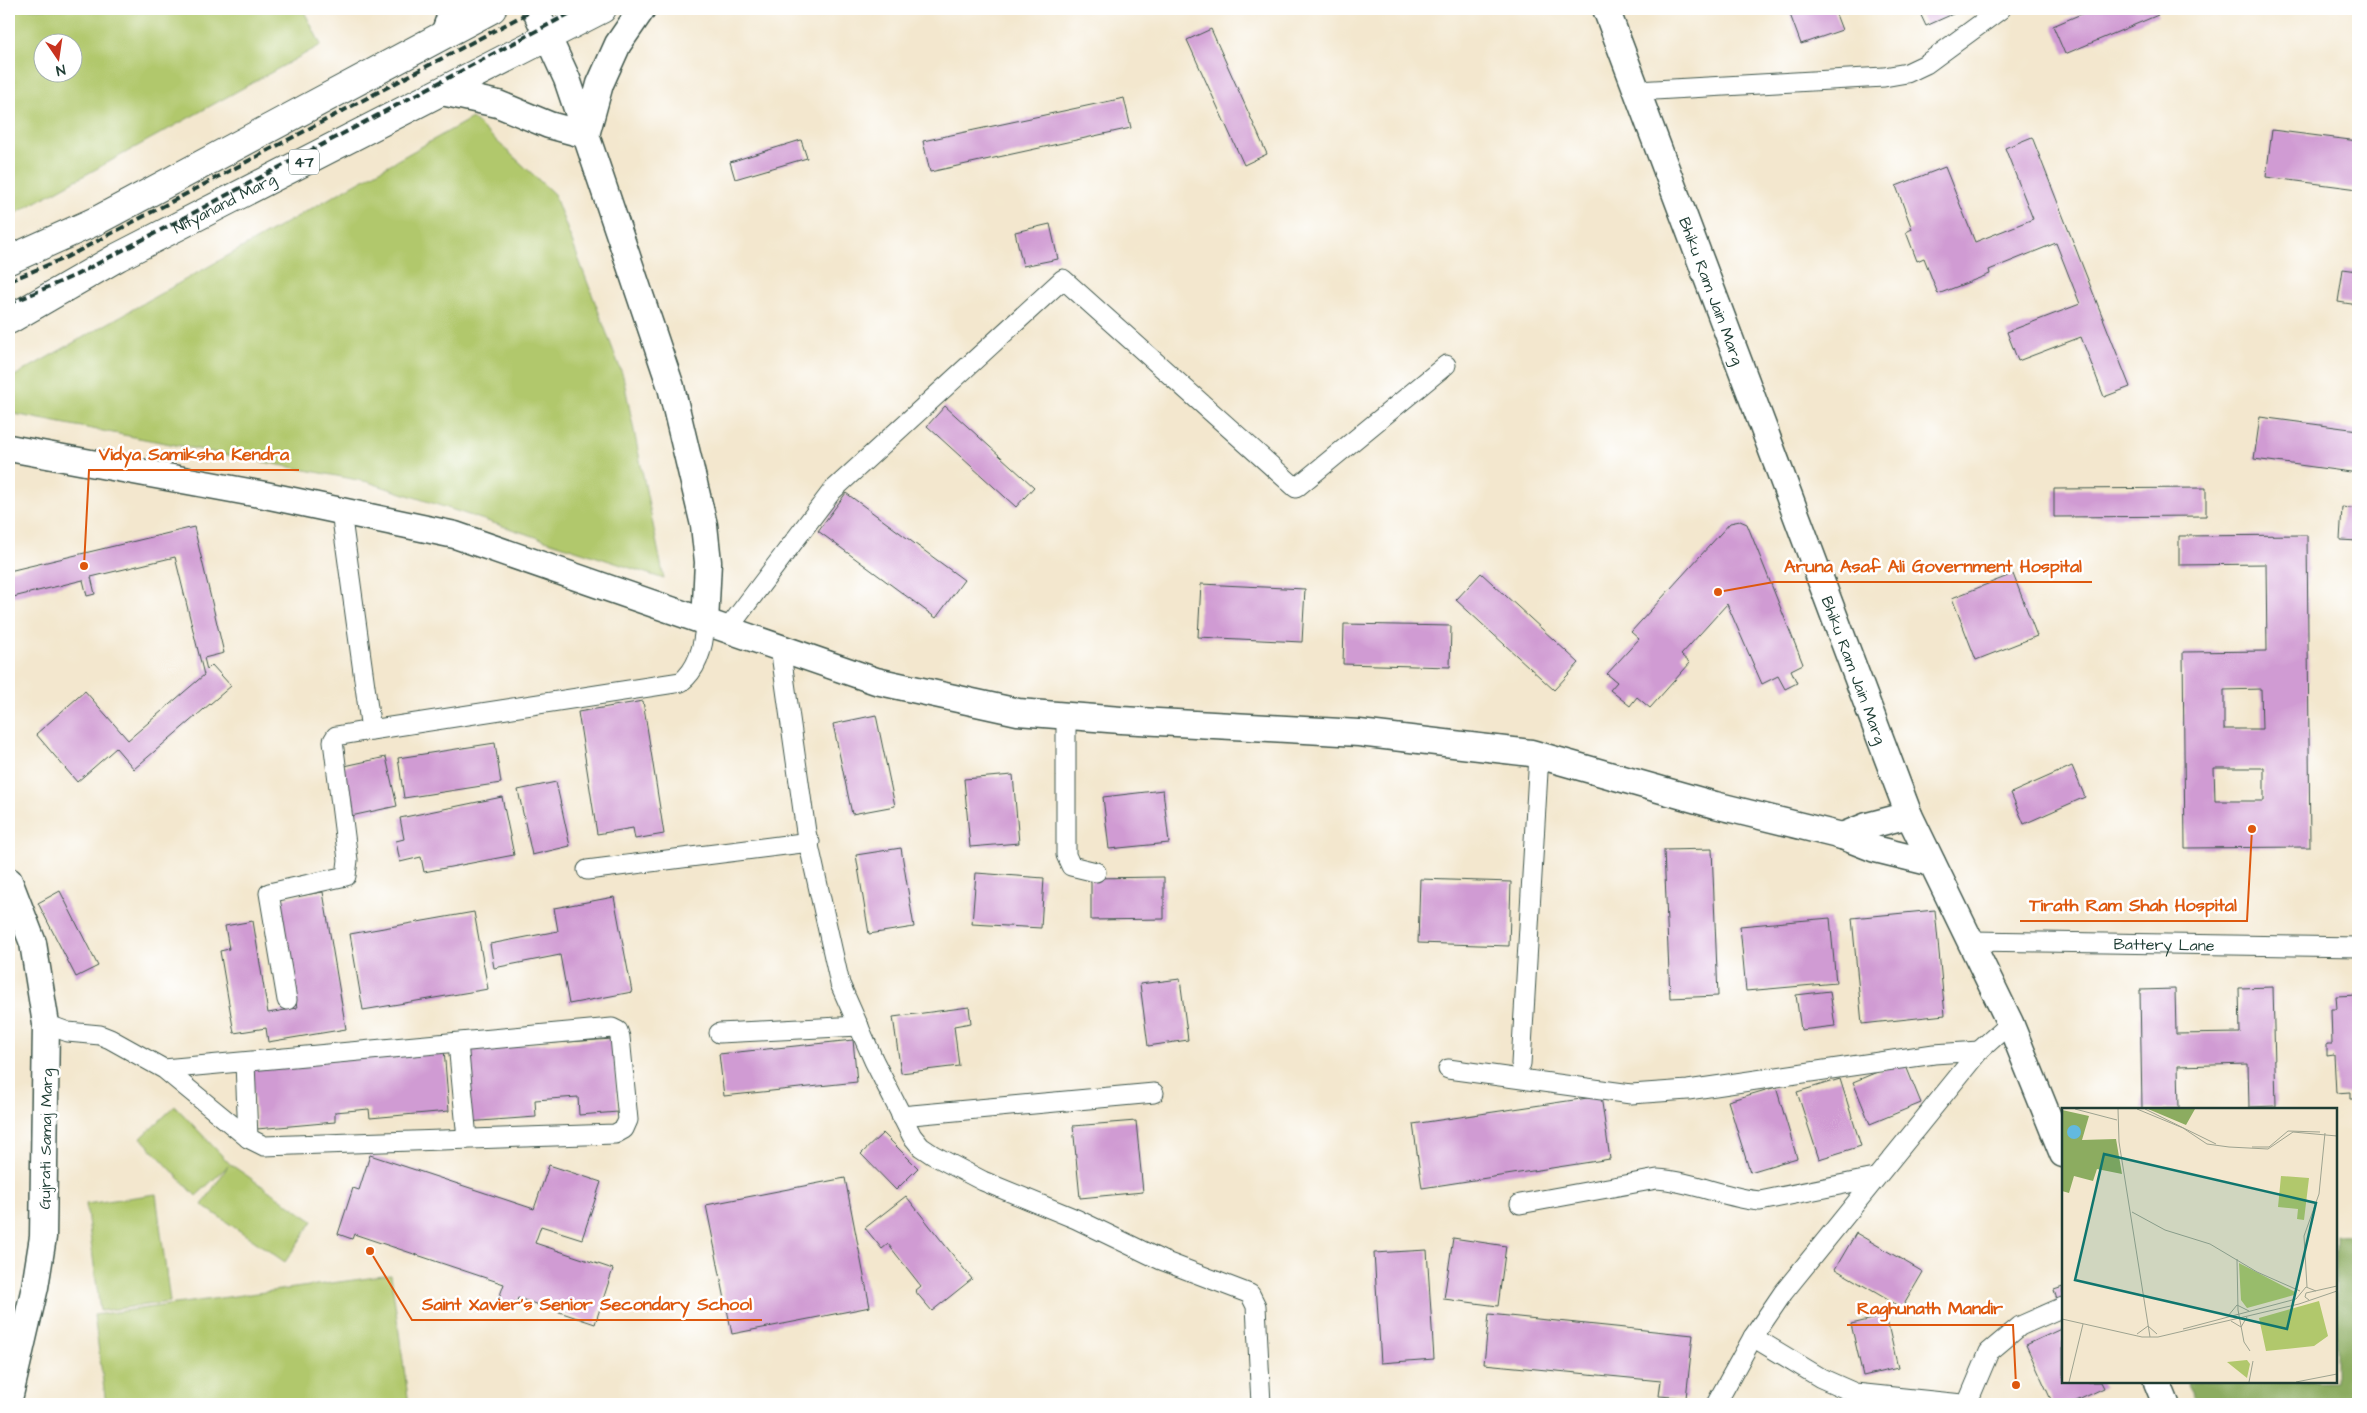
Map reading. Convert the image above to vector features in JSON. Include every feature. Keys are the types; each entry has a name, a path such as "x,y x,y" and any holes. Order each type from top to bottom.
{"main road":[{"path":"9,260 98,220 492,9"},
{"name":"Nityanand Marg","path":"9,320 118,257 602,9"},
{"path":"98,220 118,257"}],"street":[{"path":"444,34 453,9"},
{"path":"535,9 567,79 673,396 704,525 716,626"},
{"path":"586,134 600,84 618,44 642,9"},
{"name":"Bhiku Ram Jain Marg","path":"1606,9 1909,815 2010,1023 2062,1152"},
{"path":"1637,91 1884,77 1907,73 1926,64 2001,9"},
{"path":"442,92 498,104 549,124 586,134"},
{"path":"287,1000 269,893 346,876 348,860 333,741 336,736 681,682 690,672 702,647 716,626 832,491 1063,279 1296,488 1446,365"},
{"path":"9,448 455,535 876,681 1018,712 1359,733 1539,755 1715,805 1842,836 1875,849 1932,863"},
{"path":"341,512 371,730"},
{"path":"780,647 806,832 810,842 840,984 912,1136 921,1147 950,1164 1005,1191 1076,1219 1161,1260 1250,1294 1256,1306 1261,1404"},
{"path":"1066,716 1066,855 1071,866 1096,872"},
{"path":"1521,1064 1539,755"},
{"path":"1842,836 1867,826 1909,815"},
{"path":"587,870 810,842"},
{"name":"Gujrati Samaj Marg","path":"9,882 33,943 46,1024 43,1237 35,1287 9,1400"},
{"name":"Battery Lane","path":"1970,941 2358,947"},
{"path":"1716,1404 1753,1337 1783,1292 1874,1178 1980,1051 2010,1023"},
{"path":"46,1024 68,1032 100,1035 164,1069 248,1138 264,1146 615,1134 626,1126 627,1110 620,1037 618,1031 612,1028 164,1069"},
{"path":"719,1033 859,1026"},
{"path":"458,1043 467,1139"},
{"path":"1448,1069 1638,1094 1688,1090 1934,1054 1980,1051"},
{"path":"245,1063 248,1138"},
{"path":"901,1116 1154,1094"},
{"path":"1520,1204 1657,1179 1672,1180 1746,1200 1760,1201 1874,1178"},
{"path":"1967,1404 1989,1352 2020,1326 2062,1307"},
{"path":"1753,1337 1821,1378 1855,1393 1962,1404"},
{"path":"2157,1383 2166,1404"}],"green space":[{"path":"9,9 303,9 321,45 9,217"},
{"path":"472,118 554,194 623,376 664,579 368,482 9,413 9,379"},
{"path":"175,1106 230,1164 313,1221 285,1262 202,1205 228,1166 196,1196 141,1138"},
{"path":"156,1194 170,1302 100,1311 86,1204"},
{"path":"2358,1235 2358,1404 2197,1404 2187,1383 2337,1383 2337,1236"},
{"path":"391,1275 409,1404 106,1404 94,1315"}],"building":[{"path":"1788,9 1834,9 1842,30 1801,44"},
{"path":"1918,9 1964,9 1926,26"},
{"path":"2093,9 2156,9 2158,15 2065,54 2053,26"},
{"path":"1211,29 1267,154 1244,165 1187,40"},
{"path":"1124,98 1131,128 930,172 923,141"},
{"path":"2272,130 2358,141 2358,189 2266,177"},
{"path":"2032,137 2130,387 2104,397 2081,337 2018,361 2007,332 2080,304 2056,243 1989,270 1990,274 1938,294 1924,258 1917,261 1906,232 1912,229 1896,186 1945,167 1975,242 2033,219 2005,148"},
{"path":"801,140 807,158 735,179 730,162"},
{"path":"1050,224 1058,259 1023,266 1015,232"},
{"path":"2343,269 2358,271 2358,305 2338,302"},
{"path":"945,406 1034,487 1016,507 927,426"},
{"path":"2260,417 2358,430 2358,473 2254,459"},
{"path":"2206,488 2206,516 2054,517 2054,489"},
{"path":"846,493 964,580 936,618 818,531"},
{"path":"2342,507 2358,509 2358,541 2340,540"},
{"path":"1740,521 1747,524 1803,664 1791,670 1797,683 1785,689 1778,676 1762,684 1727,604 1681,655 1690,663 1650,708 1637,697 1630,706 1610,690 1617,682 1607,674 1639,639 1631,632 1730,523"},
{"path":"194,527 224,653 204,658 207,670 212,665 231,686 134,769 116,748 77,782 36,734 85,691 128,740 204,675 175,557 91,577 95,594 87,596 83,580 9,598 9,571"},
{"path":"2307,535 2310,847 2185,848 2183,652 2267,651 2266,564 2179,565 2179,536","holes":["2261,689 2262,729 2224,729 2224,690","2214,768 2264,768 2264,801 2215,801"]},
{"path":"1481,573 1579,663 1554,690 1456,600"},
{"path":"2013,574 2037,636 1976,660 1952,598"},
{"path":"1201,584 1305,589 1302,642 1198,637"},
{"path":"1344,624 1451,626 1450,667 1343,664"},
{"path":"643,701 664,834 635,839 633,828 597,834 578,712"},
{"path":"876,715 895,806 852,814 833,724"},
{"path":"495,743 501,783 404,798 398,758"},
{"path":"386,757 397,806 351,816 340,767"},
{"path":"2072,766 2085,797 2024,824 2011,793"},
{"path":"1013,775 1019,843 970,847 964,779"},
{"path":"556,782 570,846 532,855 518,790"},
{"path":"1163,790 1169,843 1109,849 1103,797"},
{"path":"502,797 514,855 424,872 421,857 400,862 396,841 404,839 400,818"},
{"path":"901,848 914,927 869,934 856,855"},
{"path":"1712,849 1718,996 1670,998 1664,850"},
{"path":"976,873 1044,878 1041,928 972,924"},
{"path":"1164,877 1164,919 1091,920 1091,878"},
{"path":"1420,879 1511,882 1509,946 1418,943"},
{"path":"60,891 98,966 76,977 38,903"},
{"path":"323,892 346,1029 268,1042 266,1028 234,1033 220,951 229,949 225,926 253,921 268,1013 297,1008 279,899"},
{"path":"614,897 632,992 569,1004 560,955 494,968 490,944 558,931 554,908"},
{"path":"1935,910 1945,1015 1862,1024 1852,918"},
{"path":"474,912 488,989 363,1010 350,934"},
{"path":"1830,918 1836,983 1746,991 1740,926"},
{"path":"1180,979 1188,1040 1148,1046 1140,984"},
{"path":"2273,987 2276,1106 2249,1107 2248,1064 2178,1066 2179,1108 2142,1108 2140,990 2175,989 2176,1034 2240,1033 2239,988"},
{"path":"1830,991 1835,1026 1801,1030 1796,995"},
{"path":"2358,995 2358,1099 2350,1099 2350,1092 2336,1093 2334,1055 2327,1056 2327,1044 2332,1044 2331,1009 2337,1009 2336,996"},
{"path":"969,1007 971,1023 954,1026 959,1066 901,1073 893,1017"},
{"path":"613,1039 618,1112 579,1115 578,1097 535,1100 536,1117 466,1122 461,1049"},
{"path":"853,1040 857,1082 724,1096 719,1054"},
{"path":"444,1049 449,1111 370,1118 369,1109 335,1112 335,1122 257,1129 251,1066"},
{"path":"1904,1061 1921,1103 1870,1124 1853,1082"},
{"path":"1840,1079 1861,1146 1819,1159 1797,1092"},
{"path":"1776,1087 1797,1158 1750,1172 1728,1101"},
{"path":"1601,1096 1610,1159 1422,1188 1413,1124"},
{"path":"1136,1121 1143,1192 1080,1198 1073,1126"},
{"path":"883,1133 918,1168 896,1190 861,1154"},
{"path":"370,1155 534,1209 549,1165 601,1182 582,1239 541,1226 535,1243 613,1269 595,1324 518,1298 515,1307 498,1301 504,1284 354,1234 352,1239 338,1234 353,1188 359,1190"},
{"path":"845,1178 870,1307 732,1334 706,1205"},
{"path":"906,1196 972,1279 932,1311 915,1291 921,1286 888,1244 882,1249 865,1228"},
{"path":"1856,1233 1923,1272 1902,1308 1835,1269"},
{"path":"1453,1238 1506,1246 1498,1306 1444,1299"},
{"path":"1427,1250 1434,1359 1381,1363 1374,1253"},
{"path":"2062,1287 2062,1301 2058,1303 2054,1290"},
{"path":"1489,1314 1693,1335 1686,1398 1659,1396 1661,1381 1484,1364"},
{"path":"1886,1316 1898,1368 1863,1376 1851,1324"},
{"path":"2062,1328 2062,1383 2102,1383 2104,1388 2070,1404 2053,1404 2026,1345"}],"railway":[{"path":"9,281 67,257 535,9"},
{"path":"9,304 76,275 578,9"}],"place":[{"name":"Vidya Samiksha Kendra","path":"84,566"},
{"name":"Aruna Asaf Ali Government Hospital","path":"1718,592"},
{"name":"Tirath Ram Shah Hospital","path":"2252,829"},
{"name":"Saint Xavier's Senior Secondary School","path":"370,1251"},
{"name":"Raghunath Mandir","path":"2016,1385"}]}
